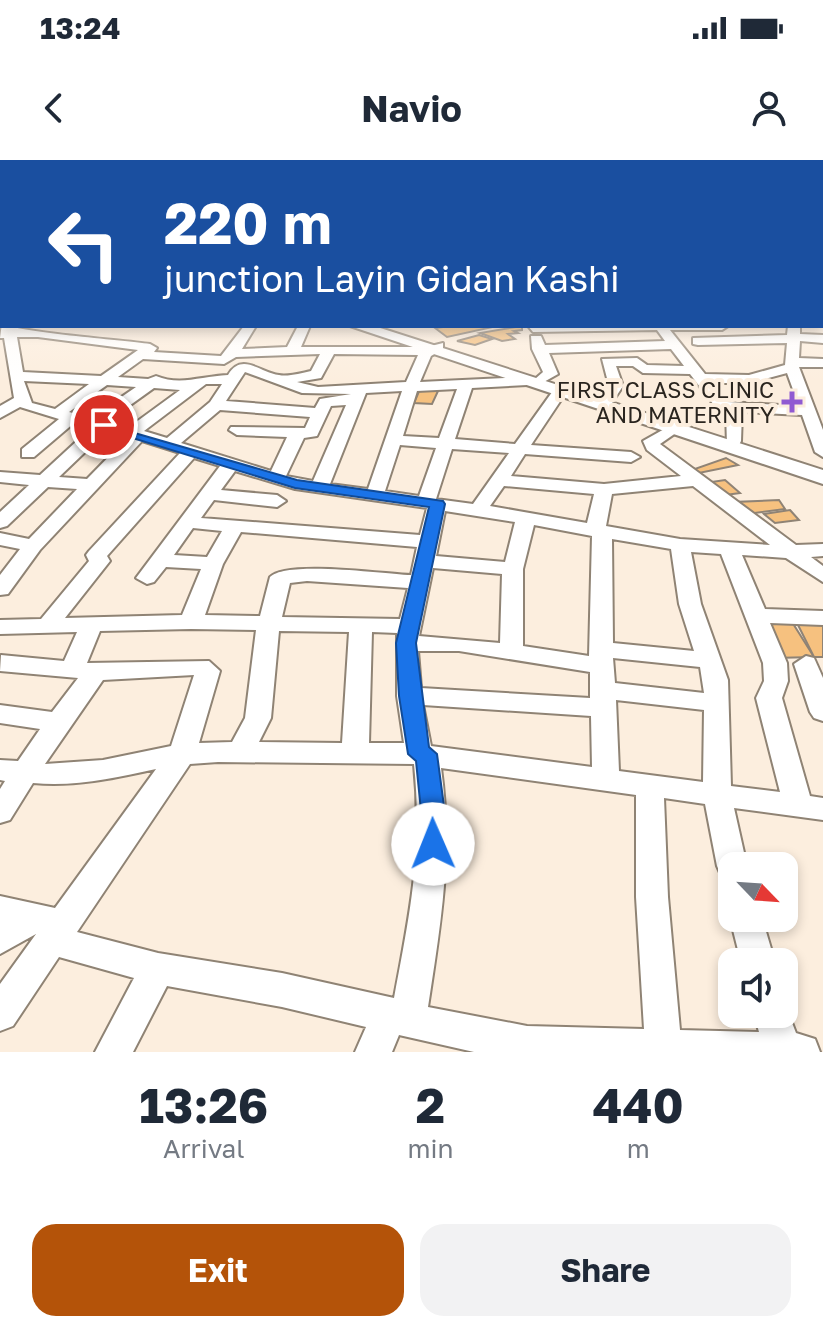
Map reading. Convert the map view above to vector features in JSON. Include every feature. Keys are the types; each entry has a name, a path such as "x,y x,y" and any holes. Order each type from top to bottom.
{"main road":[{"path":"364,328 823,470"},
{"path":"384,328 432,349"},
{"path":"534,380 823,477"}],"street":[{"path":"82,338 90,328"},
{"path":"141,355 219,361 233,353 249,328"},
{"path":"291,353 303,328"},
{"path":"237,430 297,434 315,432 328,400 358,394 412,386 534,380 551,374 532,328"},
{"path":"577,328 586,347"},
{"path":"621,328 662,328 720,405 823,411"},
{"path":"621,328 632,345"},
{"path":"7,358 82,338 151,347 64,416 28,453"},
{"path":"606,401 616,386 607,362 637,362 643,369 750,379 793,352 823,339"},
{"path":"539,349 632,345 793,352 823,363"},
{"path":"233,353 329,350 372,356 432,349"},
{"path":"375,495 412,386 432,349"},
{"path":"283,380 316,375 329,350"},
{"path":"793,352 823,377"},
{"path":"793,352 799,392 823,452"},
{"path":"7,358 107,381 194,386"},
{"path":"7,358 27,406 170,444 281,480 680,545 730,550 823,550"},
{"path":"0,522 48,481 100,424 180,358"},
{"path":"170,444 216,405 238,370 247,367 302,389 358,394"},
{"path":"0,589 33,546 93,485 135,434 194,386 207,379 233,379"},
{"path":"373,1052 399,1016 430,892 434,821 409,696 407,635 424,562 432,503 466,384"},
{"path":"478,510 560,391"},
{"path":"799,392 823,393"},
{"path":"319,488 358,394"},
{"path":"216,405 322,413"},
{"path":"0,1014 51,928 182,754 208,671 206,668 84,670 1,664 23,627 100,561 95,557 198,454 237,430 258,408"},
{"path":"733,441 734,408"},
{"path":"642,485 631,457 635,448 675,428"},
{"path":"262,530 277,501 297,434"},
{"path":"394,440 631,457"},
{"path":"650,443 823,576"},
{"path":"147,578 185,522 230,465"},
{"path":"0,477 93,485"},
{"path":"499,480 604,489 695,480"},
{"path":"604,489 599,532 606,779"},
{"path":"207,494 277,501"},
{"path":"511,651 513,569 526,518"},
{"path":"185,522 262,530 424,562 513,569"},
{"path":"191,622 213,564 234,527"},
{"path":"0,539 33,546"},
{"path":"680,545 690,604 712,661 718,703 717,795 729,852"},
{"path":"730,550 775,663 776,681 769,698 816,811"},
{"path":"160,560 213,564"},
{"path":"240,753 258,718 264,643 279,583 284,576 424,562"},
{"path":"754,616 823,618"},
{"path":"23,627 191,622 361,625 511,651 603,678 718,703"},
{"path":"355,753 361,625"},
{"path":"0,812 11,771 58,722 84,670 91,626"},
{"path":"409,696 603,678 712,661"},
{"path":"775,663 814,664 823,712"},
{"path":"0,714 58,722"},
{"path":"11,771 56,775 182,754 423,754 816,811"},
{"path":"650,786 652,897 664,1050"},
{"path":"0,910 158,969 203,974 527,1044 802,1052"},
{"path":"0,939 51,928"},
{"path":"113,1052 158,969"},
{"path":"776,1028 783,1052"}],"building":[{"path":"435,328 488,328 447,337"},
{"path":"522,328 514,331 518,333 508,334 515,339 502,341 480,333"},
{"path":"479,335 492,339 475,345 457,341"},
{"path":"420,389 438,391 432,404 414,403"},
{"path":"726,458 738,465 694,474 681,463 695,469"},
{"path":"725,480 740,493 718,496 705,483"},
{"path":"779,500 785,509 747,514 734,502"},
{"path":"790,510 799,520 775,523 764,514"},
{"path":"760,620 792,622 814,657 773,658"},
{"path":"823,622 823,657 814,657 797,623"}],"place":[{"name":"FIRST CLASS CLINIC AND MATERNITY","path":"792,402"}],"route":[{"path":"104,425 295,484 437,504 406,643 409,696 419,754 426,754 434,821 433,844"}]}
